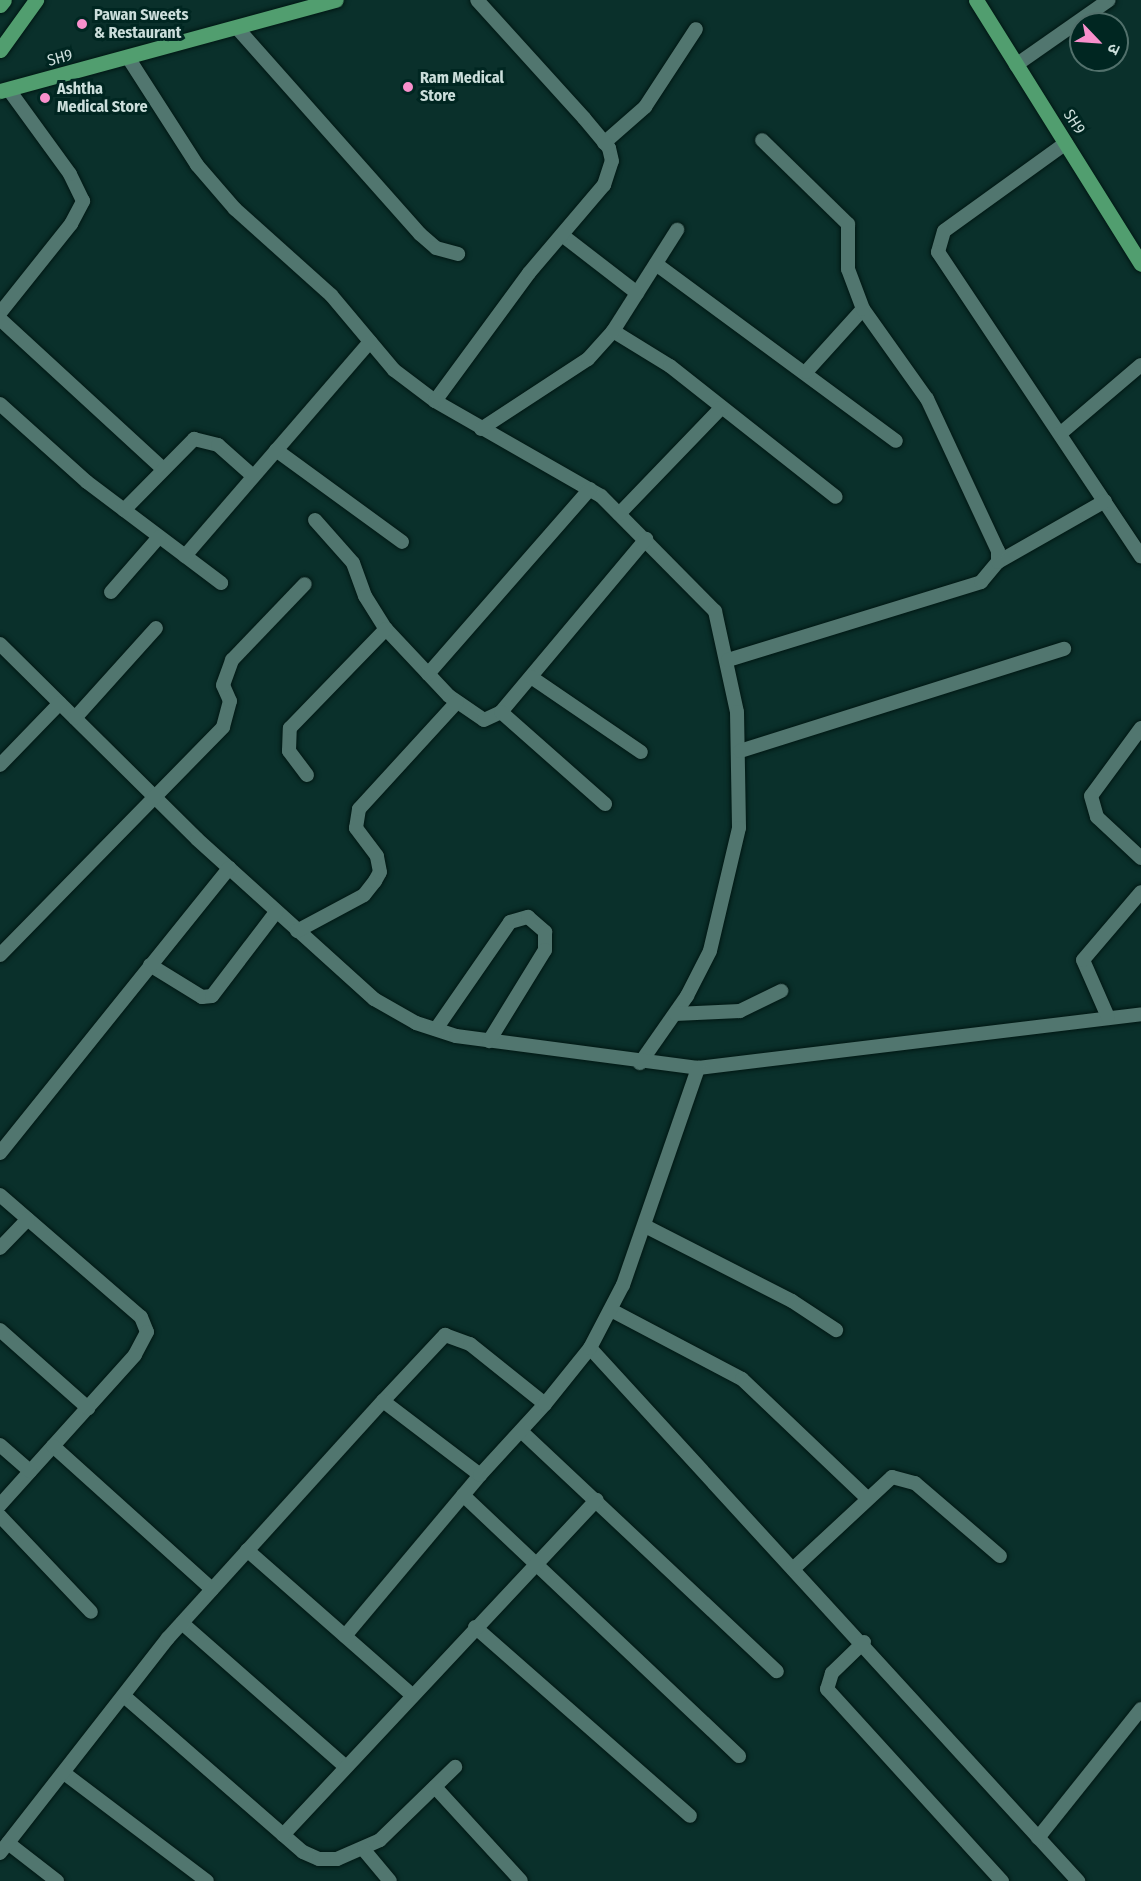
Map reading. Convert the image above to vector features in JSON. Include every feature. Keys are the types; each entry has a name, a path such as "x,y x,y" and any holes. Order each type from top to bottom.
{"main road":[{"path":"0,5 4,0"},
{"path":"0,50 36,0"},
{"name":"SH9","path":"5,90 129,59 336,0"},
{"name":"SH9","path":"976,0 1141,264"}],"street":[{"path":"435,401 610,173 604,143 477,0"},
{"path":"1016,66 1109,0"},
{"path":"238,29 420,234 436,248 458,254"},
{"path":"604,143 645,107 696,29"},
{"path":"129,59 197,165 235,208 331,295 394,370 435,401 481,429 591,489 646,539 715,611 728,660 740,751 739,828 729,885 710,951 675,1014 640,1064"},
{"path":"0,313 71,224 82,201 70,174 5,90"},
{"path":"762,140 848,225 848,269 863,309 927,399 998,550 998,562"},
{"path":"1066,143 944,231 938,252 1141,556"},
{"path":"481,429 559,380 613,331 677,230"},
{"path":"562,235 637,293"},
{"path":"656,264 806,372 896,441"},
{"path":"806,372 863,309"},
{"path":"0,319 161,467"},
{"path":"613,331 670,366 836,497"},
{"path":"185,556 370,342"},
{"path":"1061,433 1141,365"},
{"path":"0,404 124,510 221,583"},
{"path":"619,513 721,408"},
{"path":"124,510 182,445 205,440 254,476"},
{"path":"276,450 402,543"},
{"path":"428,674 591,489"},
{"path":"728,660 981,582 998,562 1105,501"},
{"path":"315,520 353,563 365,596 386,629 457,702 484,720 501,712 646,539"},
{"path":"111,592 159,537"},
{"path":"0,955 156,798 226,722 230,701 223,685 232,660 304,584"},
{"path":"75,718 156,628"},
{"path":"307,776 289,751 290,728 386,629"},
{"path":"0,644 229,868 374,999 436,1029 489,1041 640,1064 698,1068 1141,1014"},
{"path":"740,751 1064,649"},
{"path":"531,677 641,752"},
{"path":"297,931 364,896 375,881 381,872 377,856 356,828 359,809 457,702"},
{"path":"0,765 60,703"},
{"path":"501,712 605,804"},
{"path":"1141,728 1091,796 1097,817 1141,858"},
{"path":"0,1153 229,868"},
{"path":"1108,1017 1083,960 1141,892"},
{"path":"150,965 202,997 212,996 276,912"},
{"path":"436,1029 510,922 528,917 545,932 545,950 489,1041"},
{"path":"675,1014 740,1011 781,991"},
{"path":"345,1636 480,1475 545,1404 590,1348 611,1311 645,1226 698,1068"},
{"path":"0,1195 141,1317 147,1332 145,1343 0,1505"},
{"path":"0,1248 28,1219"},
{"path":"645,1226 782,1295 836,1330"},
{"path":"611,1311 742,1379 866,1497"},
{"path":"0,1330 87,1408"},
{"path":"57,1881 4,1848 182,1623 445,1335 470,1344 545,1404"},
{"path":"590,1348 793,1569 864,1642 1078,1881"},
{"path":"383,1401 480,1475"},
{"path":"521,1431 777,1671"},
{"path":"0,1445 30,1471"},
{"path":"53,1446 212,1589"},
{"path":"793,1569 866,1497 892,1477 904,1478 1000,1556"},
{"path":"463,1495 739,1756"},
{"path":"283,1835 534,1563 597,1500"},
{"path":"0,1516 91,1612"},
{"path":"247,1550 412,1695"},
{"path":"182,1623 346,1767"},
{"path":"475,1627 690,1816"},
{"path":"864,1642 832,1674 826,1689 1002,1881"},
{"path":"124,1696 283,1835 319,1859 364,1850 455,1767"},
{"path":"1038,1838 1141,1709"},
{"path":"64,1773 207,1881"},
{"path":"435,1787 521,1881"},
{"path":"364,1850 390,1881"}],"place":[{"name":"Pawan Sweets & Restaurant","path":"82,24"},
{"name":"Ram Medical Store","path":"408,87"},
{"name":"Ashtha Medical Store","path":"45,98"}]}
